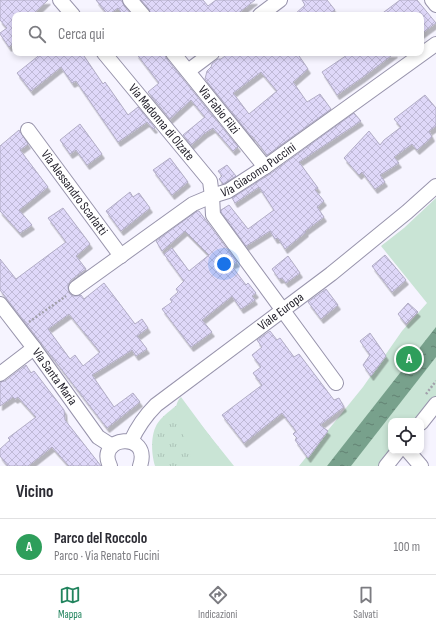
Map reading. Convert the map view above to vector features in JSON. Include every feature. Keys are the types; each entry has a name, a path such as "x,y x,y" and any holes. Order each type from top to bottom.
{"street":[{"path":"60,0 70,12"},
{"path":"130,0 140,12"},
{"path":"264,12 280,0"},
{"path":"432,0 436,5"},
{"name":"Via Giacomo Puccini","path":"424,53 436,44"},
{"name":"Via Madonna di Olzate","path":"106,56 210,181 213,216 336,383"},
{"name":"Via Fabio Filzi","path":"176,56 265,167"},
{"path":"188,71 208,56"},
{"name":"Via Giacomo Puccini","path":"76,288 193,204 228,191 265,167 419,56"},
{"name":"Via Alessandro Scarlatti","path":"28,130 121,256"},
{"name":"Viale Europa","path":"131,442 145,417 156,405 330,274 407,212 436,186"},
{"name":"Via Santa Maria","path":"0,304 34,348 98,437 112,446"},
{"path":"0,374 34,348"},
{"path":"424,419 436,404"},
{"path":"110,466 107,457 109,451 112,446 119,441 125,440 140,448 142,460 140,466"},
{"path":"386,466 396,454"},
{"path":"411,454 421,466"}],"path":[{"path":"19,329 76,288"}],"green space":[{"path":"436,198 436,397 419,418 388,418 389,454 381,466 299,466 363,387 402,331 427,303 381,246 404,228"},
{"path":"181,397 232,466 190,466 189,444 180,429 176,414 178,400"},
{"path":"182,401 234,466 155,466 152,448 154,430 162,417"}],"water":[{"path":"436,327 436,357 351,466 327,466"}],"building":[{"path":"0,0 48,0 35,12 12,12 12,44 9,47 0,34 7,28 0,20"},
{"path":"96,0 122,0 124,6 129,12 121,12 118,8 112,12 106,12"},
{"path":"141,0 203,0 208,6 216,0 255,0 240,12 150,12"},
{"path":"302,0 327,0 335,10 333,12 297,12 305,5"},
{"path":"400,0 417,0 436,23 424,32 424,12 384,12"},
{"path":"38,56 84,56 103,84 105,82 128,115 138,107 155,128 153,129 147,122 118,142 76,81 72,83 61,67 31,91 17,73"},
{"path":"138,56 166,56 238,147 233,151 213,128 191,145 183,135 205,117 191,100 170,119 148,92 159,83"},
{"path":"225,56 299,56 308,69 293,82 307,102 320,94 331,109 267,155 205,79 207,71 218,59","holes":["261,72 277,91 249,114 233,93"]},
{"path":"346,56 391,56 337,95 322,72"},
{"path":"425,95 436,108 436,126 429,131 432,137 417,150 412,144 394,157 399,163 380,175 385,182 375,189 362,172 359,175 344,158 369,131 380,145 401,127 394,119"},
{"path":"354,113 361,121 299,162 318,188 315,190 324,201 317,207 324,217 305,231 306,232 285,249 278,238 275,239 270,231 246,246 221,210 229,205 248,229 274,210 259,187 235,203 232,198 270,174"},
{"path":"80,124 102,154 87,165 76,150 70,154 60,140"},
{"path":"19,130 28,144 20,150 48,187 19,210 32,225 20,233 0,211 0,146"},
{"path":"170,158 188,182 172,195 153,170"},
{"path":"227,165 236,176 223,184 219,179 222,176 218,171"},
{"path":"130,192 133,197 139,193 150,208 121,231 106,211"},
{"path":"63,208 90,244 76,256 86,269 71,280 68,285 69,293 73,296 81,295 84,299 104,283 135,324 142,319 148,328 137,336 147,349 136,356 132,350 92,375 114,407 133,393 140,402 107,428 0,290 0,259 16,279 66,242 48,218","holes":["69,314 100,352 83,366 75,355 70,359 48,329"]},
{"path":"199,211 237,262 231,265 246,285 248,283 256,293 252,296 255,300 241,309 232,296 202,320 212,332 191,347 162,309 172,302 170,299 178,292 176,289 184,281 164,254 172,248 189,271 209,255 185,231 162,251 156,241"},
{"path":"385,255 406,280 392,292 372,266"},
{"path":"288,256 300,273 286,283 282,278 279,279 272,269"},
{"path":"326,289 338,305 321,319 308,302"},
{"path":"408,303 418,312 406,324 398,314"},
{"path":"270,331 277,340 280,338 294,357 299,354 334,400 339,398 344,407 320,425 328,431 308,458 295,440 297,438 293,434 296,431 282,413 244,443 222,415 262,385 253,373 261,367 252,355 262,347 257,340"},
{"path":"370,333 386,356 371,376 363,365 370,355 360,341"},
{"path":"26,365 31,373 34,371 64,410 65,420 101,466 69,466 52,447 28,466 8,466 0,456 0,449 10,440 8,438 36,417 18,397 15,399 13,397 0,406 0,382 5,381"}],"place":[{"name":"Parco del Roccolo","path":"409,359"}]}
